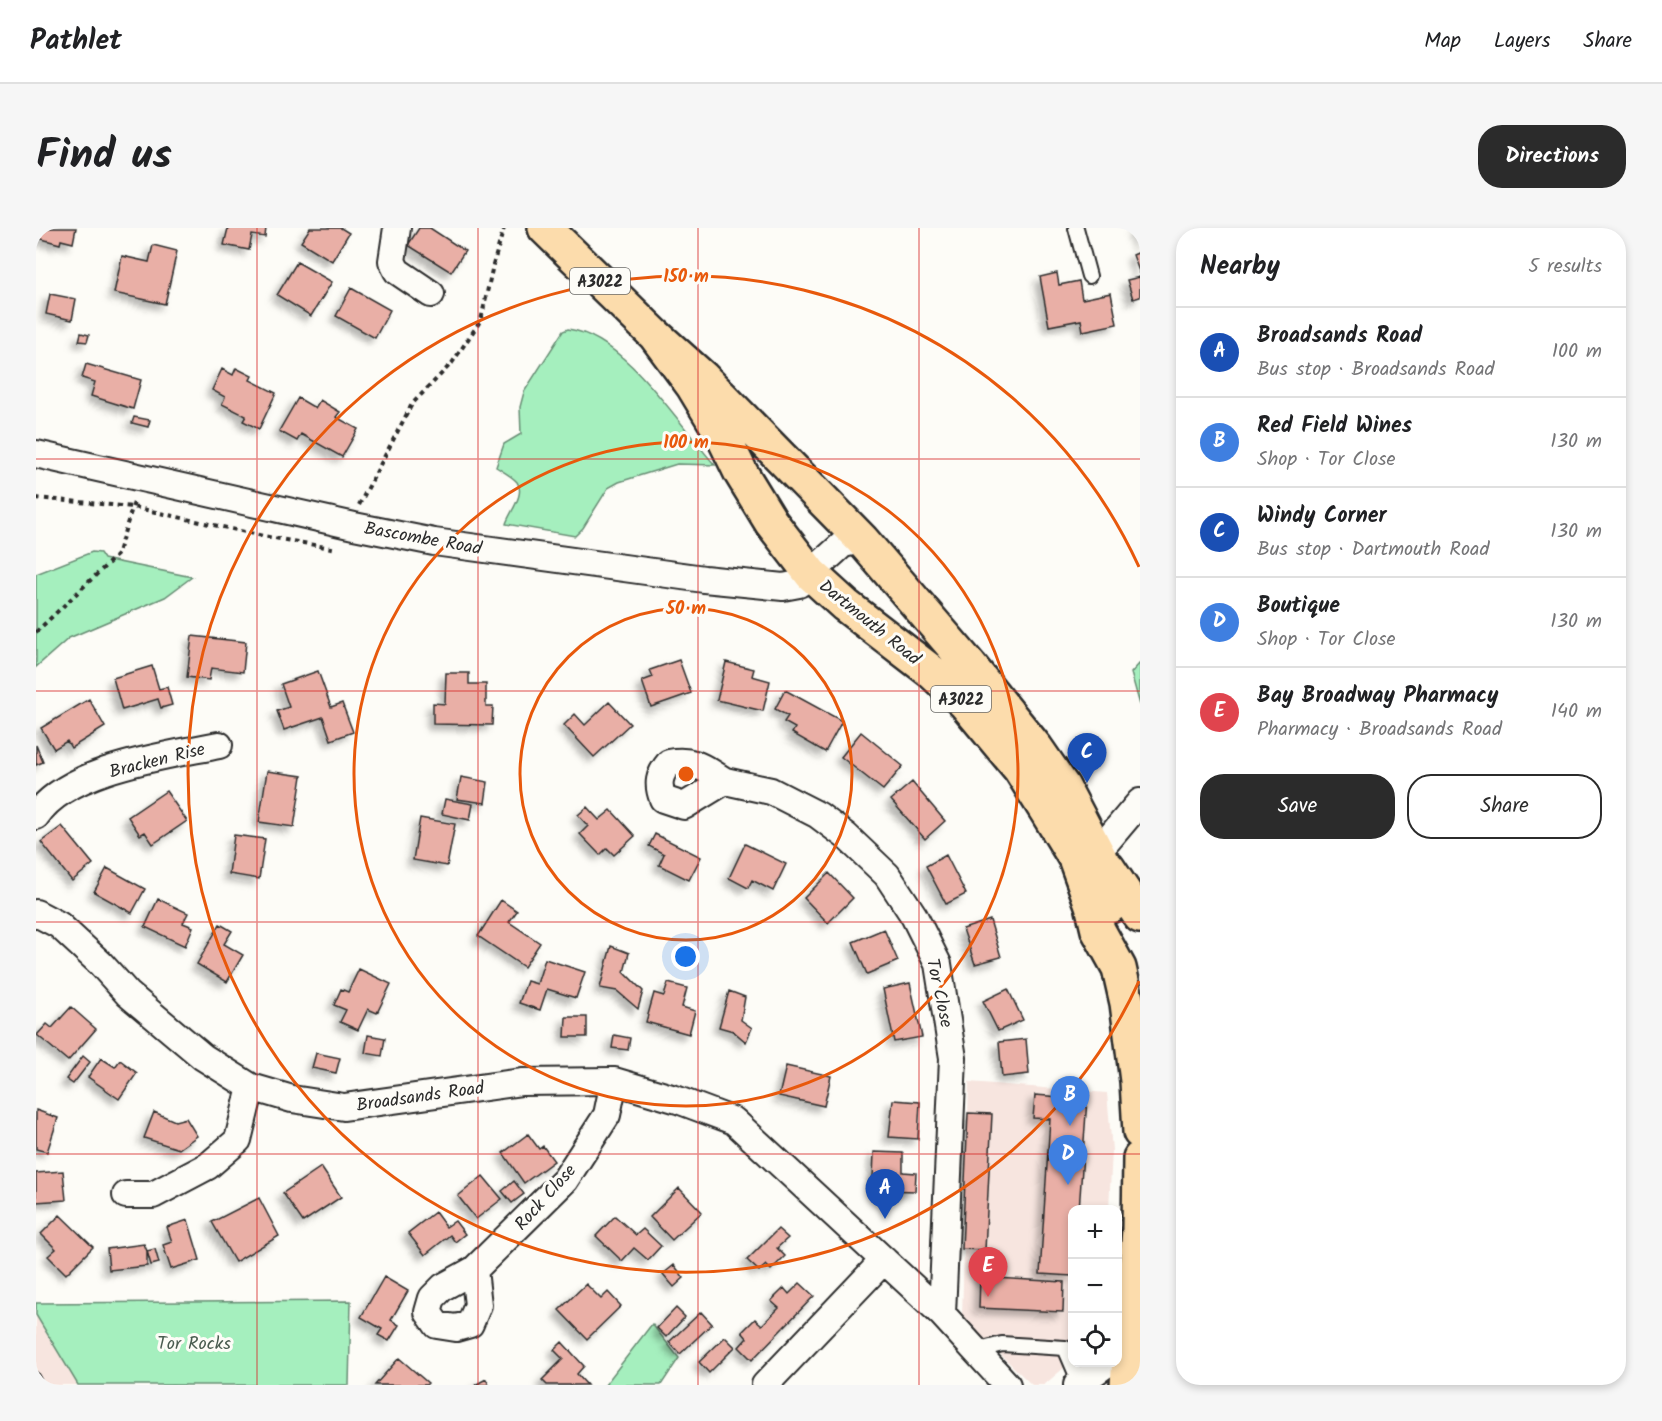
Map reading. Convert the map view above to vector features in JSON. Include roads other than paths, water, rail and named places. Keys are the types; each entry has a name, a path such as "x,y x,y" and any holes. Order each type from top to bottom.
{"main road":[{"name":"Dartmouth Road","path":"545,228 655,335 703,378 862,540 970,666 1036,748 1063,787 1090,855"},
{"name":"Dartmouth Road","path":"655,335 693,386 771,522 811,574 845,605 932,672 965,703 1090,855"},
{"name":"A3022","path":"1090,855 1118,880 1140,916"},
{"path":"1090,855 1115,932 1119,968 1134,1002 1140,1132"},
{"path":"1122,1335 1138,1249 1140,1158"},
{"path":"1121,1367 1127,1385"}],"street":[{"path":"397,228 392,261 397,271 431,294"},
{"name":"Bascombe Road","path":"36,454 434,542 726,582 783,587 799,584 843,544 862,540"},
{"name":"Bracken Rise","path":"36,816 45,803 81,781 128,764 219,745"},
{"name":"Tor Close","path":"725,781 771,791 818,815 846,836 887,875 914,916 938,964 953,1058 942,1314"},
{"path":"1090,855 1107,841 1140,802"},
{"name":"Broadsands Road","path":"36,913 59,925 128,994 203,1057 251,1087 292,1100 344,1107 522,1082 614,1081 678,1100 734,1121 942,1314 1007,1385"},
{"name":"Rock Close","path":"474,1270 565,1180 608,1115 614,1081"},
{"path":"126,1195 153,1195 208,1166 238,1140 251,1087"},
{"path":"765,1385 884,1260"},
{"path":"1079,1384 1103,1367"}],"lane":[{"path":"1076,228 1089,276"},
{"path":"976,1351 1002,1344 1065,1348 1079,1384"}],"railway":[{"path":"36,1375 41,1385"}],"place":[{"name":"Windy Corner","path":"1087,783"},
{"name":"Red Field Wines","path":"1070,1126"},
{"name":"Boutique","path":"1068,1185"},
{"name":"Broadsands Road","path":"885,1219"},
{"name":"Bay Broadway Pharmacy","path":"988,1297"}],"park label":[{"name":"Tor Rocks","path":"194,1343"}]}
